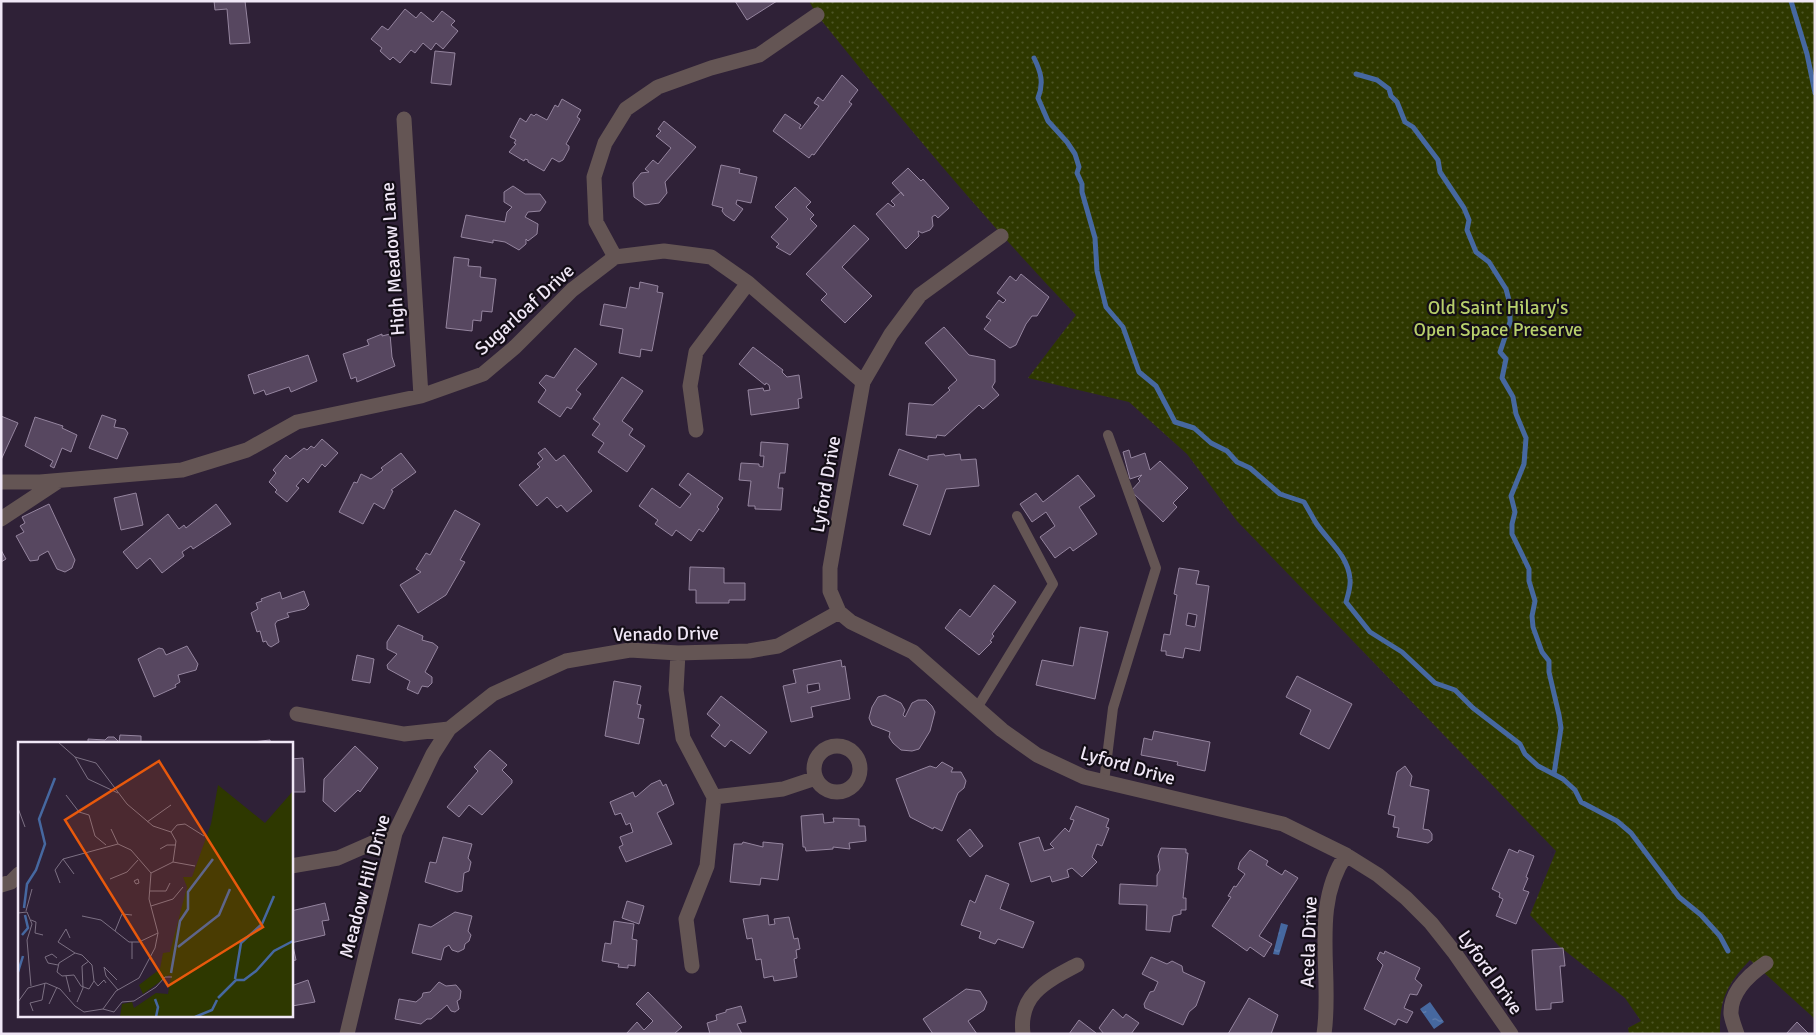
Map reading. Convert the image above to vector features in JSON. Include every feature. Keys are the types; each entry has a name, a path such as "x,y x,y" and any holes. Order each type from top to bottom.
{"street":[{"path":"817,15 760,55 711,68 658,87 626,109 604,143 594,178 596,222 615,257 664,251 712,256 748,283 863,382 891,334 920,295 1001,236"},
{"name":"High Meadow Lane","path":"404,119 421,396"},
{"name":"Sugarloaf Drive","path":"1,482 58,481 182,470 247,450 297,422 421,396 483,374 515,347 572,290 615,257"},
{"path":"696,430 690,386 696,352 748,283"},
{"name":"Lyford Drive","path":"863,382 830,568 830,591 838,612 850,622 913,652 1002,730 1037,754 1084,777 1283,824 1346,855 1393,887 1431,923 1454,952 1511,1034"},
{"name":"Sugarloaf Drive","path":"1,519 58,481"},
{"name":"Venado Drive","path":"449,729 493,694 566,661 630,650 678,654 749,651 778,646 838,612"},
{"path":"678,654 676,690 683,738 714,797 707,866 686,919 692,966"},
{"path":"297,714 404,734 449,729"},
{"name":"Meadow Hill Drive","path":"346,1034 395,833 433,754 449,729"},
{"path":"714,797 783,789 816,778"},
{"path":"292,866 338,858 395,833"},
{"name":"Acela Drive","path":"1324,1034 1327,1013 1327,898 1334,874 1346,855"},
{"path":"1,885 11,882 18,875"},
{"path":"1737,1034 1731,1013 1735,998 1743,983 1754,971 1766,963"},
{"path":"1023,1034 1021,1022 1030,998 1044,982 1077,966"}],"lane":[{"path":"1104,782 1113,708 1156,568 1108,435"},
{"path":"977,708 1053,584 1017,516"}],"green space":[{"name":"Old Saint Hilary's Open Space Preserve","path":"809,1 1815,1 1815,1019 1750,960 1735,977 1726,993 1721,1011 1720,1034 1629,1034 1628,1028 1641,1021 1625,998 1559,946 1530,915 1556,851 1237,521 1187,454 1129,402 1028,378 1076,315 943,168 817,15"}],"water":[{"path":"1281,923 1288,925 1279,955 1273,954"},
{"path":"1430,1002 1444,1022 1434,1029 1420,1009"}],"building":[{"path":"214,1 245,1 250,43 230,44 227,9 215,10"},
{"path":"735,1 777,1 747,20"},
{"path":"405,9 416,18 421,12 433,22 442,11 455,21 451,25 458,31 443,49 436,43 431,50 423,43 415,53 411,50 400,63 393,57 390,60 380,51 382,48 371,39 382,26 388,30"},
{"path":"435,51 455,53 451,85 431,83"},
{"path":"842,75 858,90 849,102 852,104 814,155 812,154 809,158 773,131 785,114 801,125 799,128 801,129 819,106 814,103 818,97 823,101"},
{"path":"562,99 581,110 577,117 580,119 566,144 569,146 569,149 563,160 559,162 552,158 544,171 528,162 528,160 525,159 524,161 509,152 516,144 514,143 516,140 510,137 520,118 526,122 531,114 534,116 536,114 547,120 555,105 558,107"},
{"path":"664,121 696,147 665,182 667,193 659,203 645,205 634,197 633,183 641,173 649,172 645,169 653,160 658,164 671,148 656,136 661,131 658,129"},
{"path":"721,165 740,169 739,173 757,177 751,203 737,200 736,204 743,209 734,221 725,215 722,211 723,208 712,205"},
{"path":"908,168 921,181 923,179 949,208 938,218 935,215 932,217 933,226 930,230 922,233 918,231 919,236 906,249 876,214 888,203 893,207 895,205 891,201 901,192 892,183"},
{"path":"513,186 525,194 540,194 546,202 540,211 528,212 525,217 538,224 537,234 528,241 526,239 526,244 519,250 505,242 493,240 493,243 461,237 466,215 505,222 507,212 512,207 504,202 504,192"},
{"path":"795,187 811,202 806,207 814,215 810,219 817,226 790,255 776,247 779,244 771,237 788,219 775,207"},
{"path":"854,225 869,239 842,267 872,296 845,323 821,300 827,294 806,274"},
{"path":"454,257 469,259 468,266 481,267 480,277 496,279 492,312 482,311 481,321 473,320 472,331 446,328"},
{"path":"1021,274 1049,297 1037,316 1032,316 1026,324 1016,345 1010,348 984,329 991,320 986,317 999,300 1003,303 1006,300 997,293 1010,276 1016,281"},
{"path":"640,282 658,286 657,292 663,293 652,351 641,349 640,357 619,353 623,329 600,325 604,304 626,308 630,287 639,289"},
{"path":"944,327 969,355 995,360 995,382 992,387 999,395 983,409 979,405 945,436 937,435 936,438 906,435 909,403 933,405 950,390 948,388 957,380 925,343"},
{"path":"382,334 382,336 390,334 392,357 395,366 357,382 356,377 351,379 343,354 369,345 367,340"},
{"path":"753,347 783,370 782,372 787,377 799,375 802,398 798,399 799,408 751,415 748,390 763,388 764,391 770,390 769,385 766,383 765,385 739,364"},
{"path":"575,348 597,364 576,390 581,394 571,409 567,407 560,417 538,402 546,390 539,383 546,375 554,378"},
{"path":"308,355 317,381 291,392 289,387 266,395 264,390 254,394 248,375"},
{"path":"622,377 643,391 622,421 633,429 629,435 645,446 627,472 598,452 604,443 592,435 600,424 593,419"},
{"path":"102,415 116,420 114,427 125,429 128,433 117,459 89,448"},
{"path":"1,416 18,423 1,460"},
{"path":"35,417 63,426 62,428 77,435 71,452 62,448 54,468 50,466 53,461 25,446"},
{"path":"322,439 338,453 325,467 322,464 308,483 303,478 296,486 299,488 287,502 275,492 277,490 269,482 276,473 273,470 286,455 290,459 304,448 307,450 311,446 314,448"},
{"path":"761,442 788,444 785,473 780,473 778,488 783,488 781,510 755,509 755,506 748,506 751,481 739,480 741,463 759,464 759,466 763,467 764,456 760,456"},
{"path":"545,448 556,461 564,455 592,491 567,512 561,505 557,508 547,497 537,506 519,485 540,467 537,464 543,459 538,453"},
{"path":"899,449 928,460 928,456 944,454 945,456 960,454 961,460 976,459 979,486 946,489 930,535 903,525 918,485 889,475"},
{"path":"1129,450 1131,458 1145,453 1150,470 1160,461 1188,488 1173,503 1177,507 1163,522 1131,491 1140,481 1138,479 1142,475 1130,479 1123,452"},
{"path":"401,453 416,472 391,490 393,491 384,509 374,503 363,524 339,512 354,482 357,483 361,474 371,479 383,470 381,468"},
{"path":"688,473 723,498 717,507 719,509 703,532 699,529 691,541 676,530 672,536 655,524 658,520 639,506 652,488 680,508 691,494 679,485"},
{"path":"1078,475 1095,496 1079,507 1097,534 1073,551 1070,547 1055,558 1040,537 1055,526 1046,512 1032,522 1020,504 1036,493 1043,502"},
{"path":"136,493 143,525 121,530 114,498"},
{"path":"49,504 75,560 72,568 65,572 57,569 48,551 39,556 38,560 30,561 16,536 24,532 20,526 25,523 22,517"},
{"path":"216,504 231,524 193,549 191,546 182,552 184,556 162,573 150,558 137,569 123,552 168,514 179,529 184,525 186,528"},
{"path":"455,510 480,524 460,560 465,562 446,595 418,613 400,585 421,572 416,569 426,553 430,555"},
{"path":"1,550 6,559 1,562"},
{"path":"690,567 724,568 724,583 745,583 745,600 729,600 729,603 696,603 696,590 689,590"},
{"path":"1179,568 1199,571 1196,584 1209,586 1200,651 1185,648 1183,658 1166,655 1166,651 1161,651 1164,634 1170,635 1177,595 1174,594","holes":["1188,613 1197,615 1195,627 1186,625"]},
{"path":"994,585 1016,602 992,634 994,636 990,641 992,642 979,655 945,628 960,609 970,617"},
{"path":"304,591 309,605 305,609 287,613 289,617 277,621 275,624 279,642 271,647 266,641 263,642 260,631 257,632 251,613 258,609 256,603 262,601 261,599 280,592 282,599"},
{"path":"398,625 423,636 422,640 433,643 438,647 425,672 432,677 432,683 428,687 422,686 418,694 407,689 410,681 388,669 387,665 397,654 387,649 387,642"},
{"path":"1080,627 1108,632 1095,699 1036,685 1042,660 1073,666"},
{"path":"187,646 198,664 196,670 178,675 180,682 175,685 176,687 154,697 138,659 159,648 163,649 166,655"},
{"path":"357,655 374,659 370,683 352,680"},
{"path":"841,660 842,667 845,666 850,699 811,707 813,717 791,722 783,686 796,683 793,670","holes":["819,683 820,690 808,693 807,685"]},
{"path":"1297,676 1352,704 1329,749 1300,734 1311,710 1286,697"},
{"path":"614,681 641,686 637,704 641,705 638,718 644,719 639,744 605,736"},
{"path":"885,695 901,703 905,710 903,715 905,717 912,703 918,700 926,700 932,706 935,712 930,731 919,749 912,751 901,750 889,737 890,732 872,725 869,718 872,707 878,697"},
{"path":"721,696 767,732 750,754 731,740 725,747 711,736 720,725 707,714"},
{"path":"1154,731 1210,742 1205,771 1177,765 1178,762 1141,755 1144,738 1152,740"},
{"path":"120,735 141,736 141,742 119,742"},
{"path":"108,737 114,737 119,742 88,742 88,739 105,740"},
{"path":"270,740 270,742 253,742"},
{"path":"355,746 378,768 360,792 358,790 335,812 323,801 324,779"},
{"path":"490,750 507,765 502,770 512,780 512,783 482,815 469,805 459,817 447,807 478,771 474,767"},
{"path":"303,758 305,792 292,792 292,759"},
{"path":"942,762 953,768 951,772 961,772 966,781 964,788 958,793 942,831 934,827 933,829 910,817 896,779 930,766 936,768"},
{"path":"1405,766 1412,776 1410,786 1429,790 1423,829 1429,830 1432,834 1432,840 1428,843 1397,837 1399,828 1393,827 1395,816 1388,814 1397,772"},
{"path":"660,780 663,786 666,784 674,804 657,813 672,844 626,862 619,847 623,845 620,837 633,832 630,823 626,825 621,813 615,815 610,802 633,792 635,797 651,784"},
{"path":"1076,806 1109,819 1106,827 1109,828 1102,846 1097,844 1092,857 1097,862 1082,877 1072,868 1067,870 1069,877 1052,882 1050,876 1031,882 1019,843 1039,837 1044,851 1054,848 1050,844 1065,828 1069,832 1074,820 1070,819"},
{"path":"823,814 824,823 834,822 833,818 859,819 859,826 865,826 866,841 849,843 850,849 833,847 833,849 806,851 805,847 803,847 801,816"},
{"path":"970,829 983,846 970,857 957,840"},
{"path":"443,837 472,844 468,858 471,862 469,871 464,873 462,891 457,892 425,882 430,862 436,863"},
{"path":"743,842 763,847 763,842 783,844 778,880 761,878 760,885 730,882 734,844 742,844"},
{"path":"1161,848 1186,849 1186,853 1188,853 1183,898 1186,898 1186,910 1181,910 1181,914 1173,916 1170,932 1146,930 1147,905 1119,904 1120,884 1157,886 1157,875 1160,870 1158,856"},
{"path":"1509,849 1518,853 1519,850 1534,856 1523,890 1529,892 1516,924 1496,916 1503,899 1499,897 1500,893 1492,889"},
{"path":"1250,850 1268,861 1266,865 1282,875 1285,870 1298,878 1259,936 1272,944 1264,957 1250,947 1247,951 1212,926 1231,897 1228,896 1234,886 1236,887 1245,874 1238,869 1240,862"},
{"path":"986,875 1009,884 1000,909 1034,922 1023,948 998,939 995,944 979,938 981,932 961,925 970,900 975,903"},
{"path":"627,901 644,906 639,924 622,918"},
{"path":"325,903 329,920 322,921 325,935 292,943 292,911"},
{"path":"455,912 472,916 468,931 471,935 464,949 458,952 452,950 449,945 444,948 441,960 412,953 419,924 431,927"},
{"path":"768,915 769,925 775,924 774,919 789,917 794,939 798,938 800,949 796,950 797,958 794,959 797,977 774,981 773,976 764,978 761,959 756,960 752,938 747,939 743,919"},
{"path":"614,921 634,924 632,939 637,940 635,966 628,965 628,968 618,967 619,964 602,961 605,943 611,944"},
{"path":"292,946 296,960 292,961"},
{"path":"1563,948 1565,966 1560,966 1563,1002 1551,1003 1551,1009 1536,1010 1532,950"},
{"path":"1385,951 1420,968 1415,979 1422,985 1417,995 1410,994 1404,1008 1413,1012 1407,1023 1398,1019 1395,1025 1364,1009 1383,965 1377,959 1380,952 1384,954"},
{"path":"1151,957 1167,964 1172,961 1182,966 1183,972 1205,982 1196,1006 1189,1012 1183,1025 1145,1008 1144,1004 1150,992 1154,991 1158,982 1142,974"},
{"path":"308,980 315,1002 292,1006 292,986"},
{"path":"439,982 446,986 456,985 461,991 460,999 457,1001 459,1009 455,1012 451,1011 447,1005 431,1019 427,1019 421,1024 395,1019 399,999 416,1002 422,997 423,993 430,992"},
{"path":"966,989 980,991 987,1002 984,1010 968,1021 977,1034 933,1034 923,1019"},
{"path":"648,992 682,1027 674,1034 626,1034 637,1022 644,1030 653,1021 636,1004"},
{"path":"1249,998 1278,1015 1271,1034 1228,1034"},
{"path":"741,1006 746,1022 737,1024 742,1034 710,1034 707,1023 717,1020 716,1015 726,1012 726,1010"},
{"path":"1113,1009 1123,1018 1126,1014 1139,1023 1131,1034 1104,1034 1099,1028"},
{"path":"1079,1020 1096,1033 1096,1034 1069,1034"},
{"path":"1797,1022 1809,1034 1786,1034"}],"waterway":[{"path":"1791,1 1807,54 1815,93"},
{"path":"1034,58 1041,78 1038,98 1048,121 1075,154 1079,167 1077,173 1082,184 1082,192 1095,238 1097,271 1106,307 1123,327 1139,372 1156,386 1175,422 1194,428 1211,443 1227,451 1237,462 1250,468 1280,494 1304,502 1321,530 1342,555 1346,563 1350,582 1346,602 1370,632 1402,652 1435,683 1455,690 1473,708 1520,744 1525,754 1538,766 1563,779 1575,790 1581,802 1617,821 1631,833 1679,897 1701,915 1720,936 1728,951"},
{"path":"1356,74 1377,80 1389,89 1391,96 1397,102 1405,122 1413,127 1438,160 1440,172 1464,208 1469,220 1467,230 1476,252 1489,262 1506,289 1510,304 1510,322 1500,352 1506,359 1502,378 1513,397 1516,414 1526,438 1524,464 1511,496 1515,512 1512,534 1529,569 1529,581 1535,601 1532,616 1533,627 1542,652 1549,661 1549,672 1559,715 1561,728 1554,774"}]}
